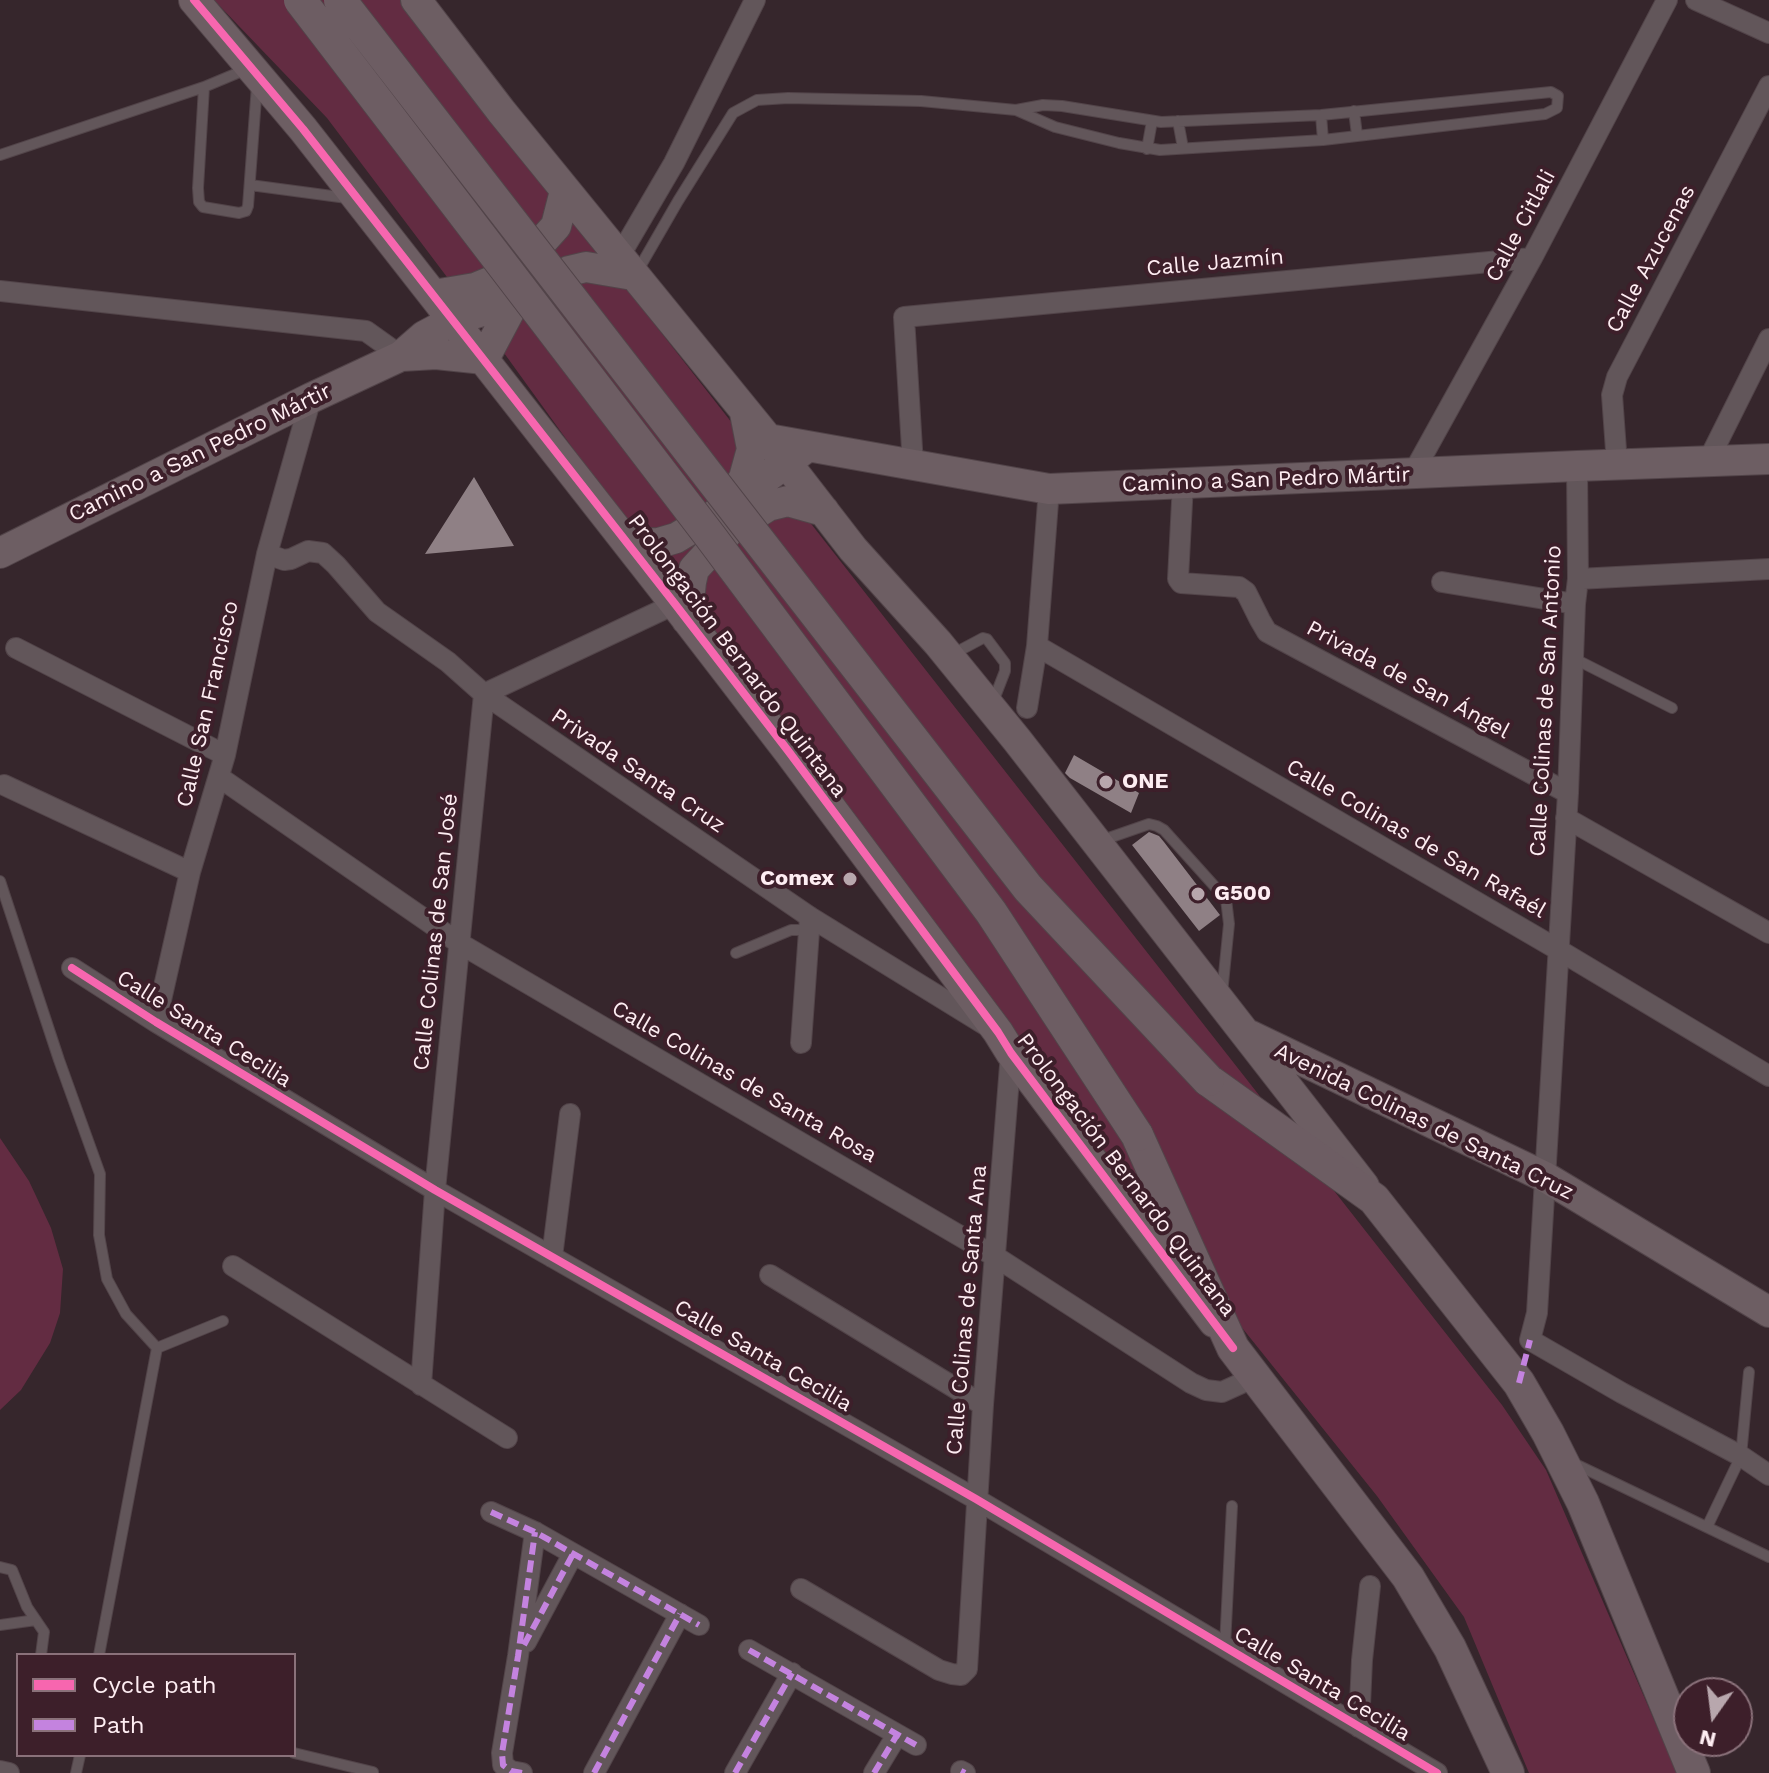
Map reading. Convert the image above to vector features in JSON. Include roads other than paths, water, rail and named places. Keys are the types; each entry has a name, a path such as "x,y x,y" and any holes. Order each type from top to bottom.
{"main road":[{"path":"300,0 710,536 991,912 1137,1135 1233,1348"},
{"path":"340,0 1028,888 1208,1080 1374,1199 1519,1383 1583,1503 1694,1773"},
{"name":"Prolongación Bernardo Quintana","path":"1233,1348 1408,1577 1450,1648 1508,1773"}],"street":[{"name":"Prolongación Bernardo Quintana","path":"194,0 303,129 629,544 789,752 1233,1348"},
{"path":"629,270 674,163 755,0"},
{"name":"Calle Citlali","path":"1413,473 1532,258 1667,0"},
{"path":"1696,0 1769,33"},
{"path":"423,2 565,191 629,270 744,409 787,449 824,511 853,549 991,708 1374,1199"},
{"name":"Calle Azucenas","path":"1617,464 1612,395 1617,377 1769,86"},
{"path":"434,295 475,288 509,274 521,265 556,226 565,191"},
{"name":"Calle Jazmín","path":"913,465 904,317 1532,258"},
{"name":"Camino a San Pedro Mártir","path":"0,553 401,356 424,336 454,320 492,308 569,271 586,267 629,270"},
{"path":"0,291 366,331 401,356"},
{"path":"484,359 517,297"},
{"path":"1708,461 1760,369 1769,339"},
{"name":"Camino a San Pedro Mártir","path":"401,356 436,354 484,359"},
{"name":"Calle San Francisco","path":"156,1022 190,872 225,755 267,554 311,398"},
{"path":"726,508 744,478 752,449 744,409"},
{"path":"629,544 659,543 676,538 726,508 787,449"},
{"name":"Camino a San Pedro Mártir","path":"787,449 913,465 1049,489 1769,459"},
{"name":"Calle Colinas de San Antonio","path":"1577,466 1578,579 1568,793 1537,1313 1530,1340 1741,1456"},
{"name":"Privada de San Ángel","path":"1183,483 1178,579 1181,583 1242,589 1267,632 1568,793"},
{"path":"1027,708 1037,646 1049,489"},
{"path":"484,694 681,612 694,569 729,531 768,506 788,501 824,511"},
{"name":"Privada Santa Cruz","path":"267,554 284,560 308,551 323,553 377,612 448,662 484,694 810,924 1004,1042"},
{"path":"1578,579 1769,569"},
{"path":"1442,582 1575,604"},
{"name":"Calle Colinas de San Rafaél","path":"1037,646 1769,1076"},
{"path":"16,648 225,755"},
{"name":"Calle Colinas de San José","path":"421,1385 435,1190 484,694"},
{"name":"Calle Colinas de Santa Rosa","path":"219,777 459,943 996,1257 1191,1383 1206,1390 1222,1392 1255,1377"},
{"path":"4,785 190,872"},
{"path":"1566,818 1769,933"},
{"path":"801,1043 810,924"},
{"name":"Calle Santa Cecilia","path":"72,968 435,1190 976,1499 1437,1773"},
{"name":"Avenida Colinas de Santa Cruz","path":"1243,1032 1545,1177 1769,1312"},
{"name":"Calle Colinas de Santa Ana","path":"801,1589 939,1670 961,1675 967,1669 976,1499 996,1257 1004,1042"},
{"path":"552,1257 570,1114"},
{"path":"233,1266 507,1438"},
{"path":"770,1275 983,1405"},
{"path":"1741,1456 1769,1475"},
{"path":"491,1512 535,1532 699,1625"},
{"path":"522,1773 511,1771 503,1765 502,1753 535,1532"},
{"path":"518,1656 573,1554"},
{"path":"1359,1727 1370,1586"},
{"path":"594,1773 680,1614"},
{"path":"749,1650 916,1745"},
{"path":"735,1773 792,1673"},
{"path":"874,1773 897,1735"},
{"path":"2,1772 9,1773"}],"lane":[{"path":"0,155 204,87 255,71 246,211 209,210 199,202 204,87"},
{"path":"629,270 678,201 733,113 757,100 921,101 1016,110 1043,105 1152,121 1178,121 1321,115 1551,92 1558,96 1557,108 1545,114 1323,140 1147,149 1055,127 1016,110"},
{"path":"1478,99 1482,121"},
{"path":"1447,103 1450,125"},
{"path":"1354,111 1357,135"},
{"path":"1321,115 1323,140"},
{"path":"1147,149 1152,121"},
{"path":"1178,121 1183,148"},
{"path":"250,185 357,199"},
{"path":"949,656 983,638 987,639 1005,663 991,708"},
{"path":"1573,658 1672,708"},
{"path":"1098,842 1149,824 1157,826 1226,899 1229,924 1221,1004"},
{"path":"0,881 100,1174 99,1235 107,1279 126,1314 157,1348"},
{"path":"736,953 810,924"},
{"path":"157,1348 223,1321"},
{"path":"99,1653 157,1348"},
{"path":"1707,1527 1741,1456 1749,1372"},
{"path":"1560,1457 1769,1557"},
{"path":"1225,1646 1232,1506"},
{"path":"0,1567 12,1570 27,1607 44,1632 41,1653"},
{"path":"0,1625 36,1620"},
{"path":"296,1753 373,1772"}],"place":[{"name":"ONE","path":"1106,782"},
{"name":"Comex","path":"850,879"},
{"name":"G500","path":"1198,894"}]}
